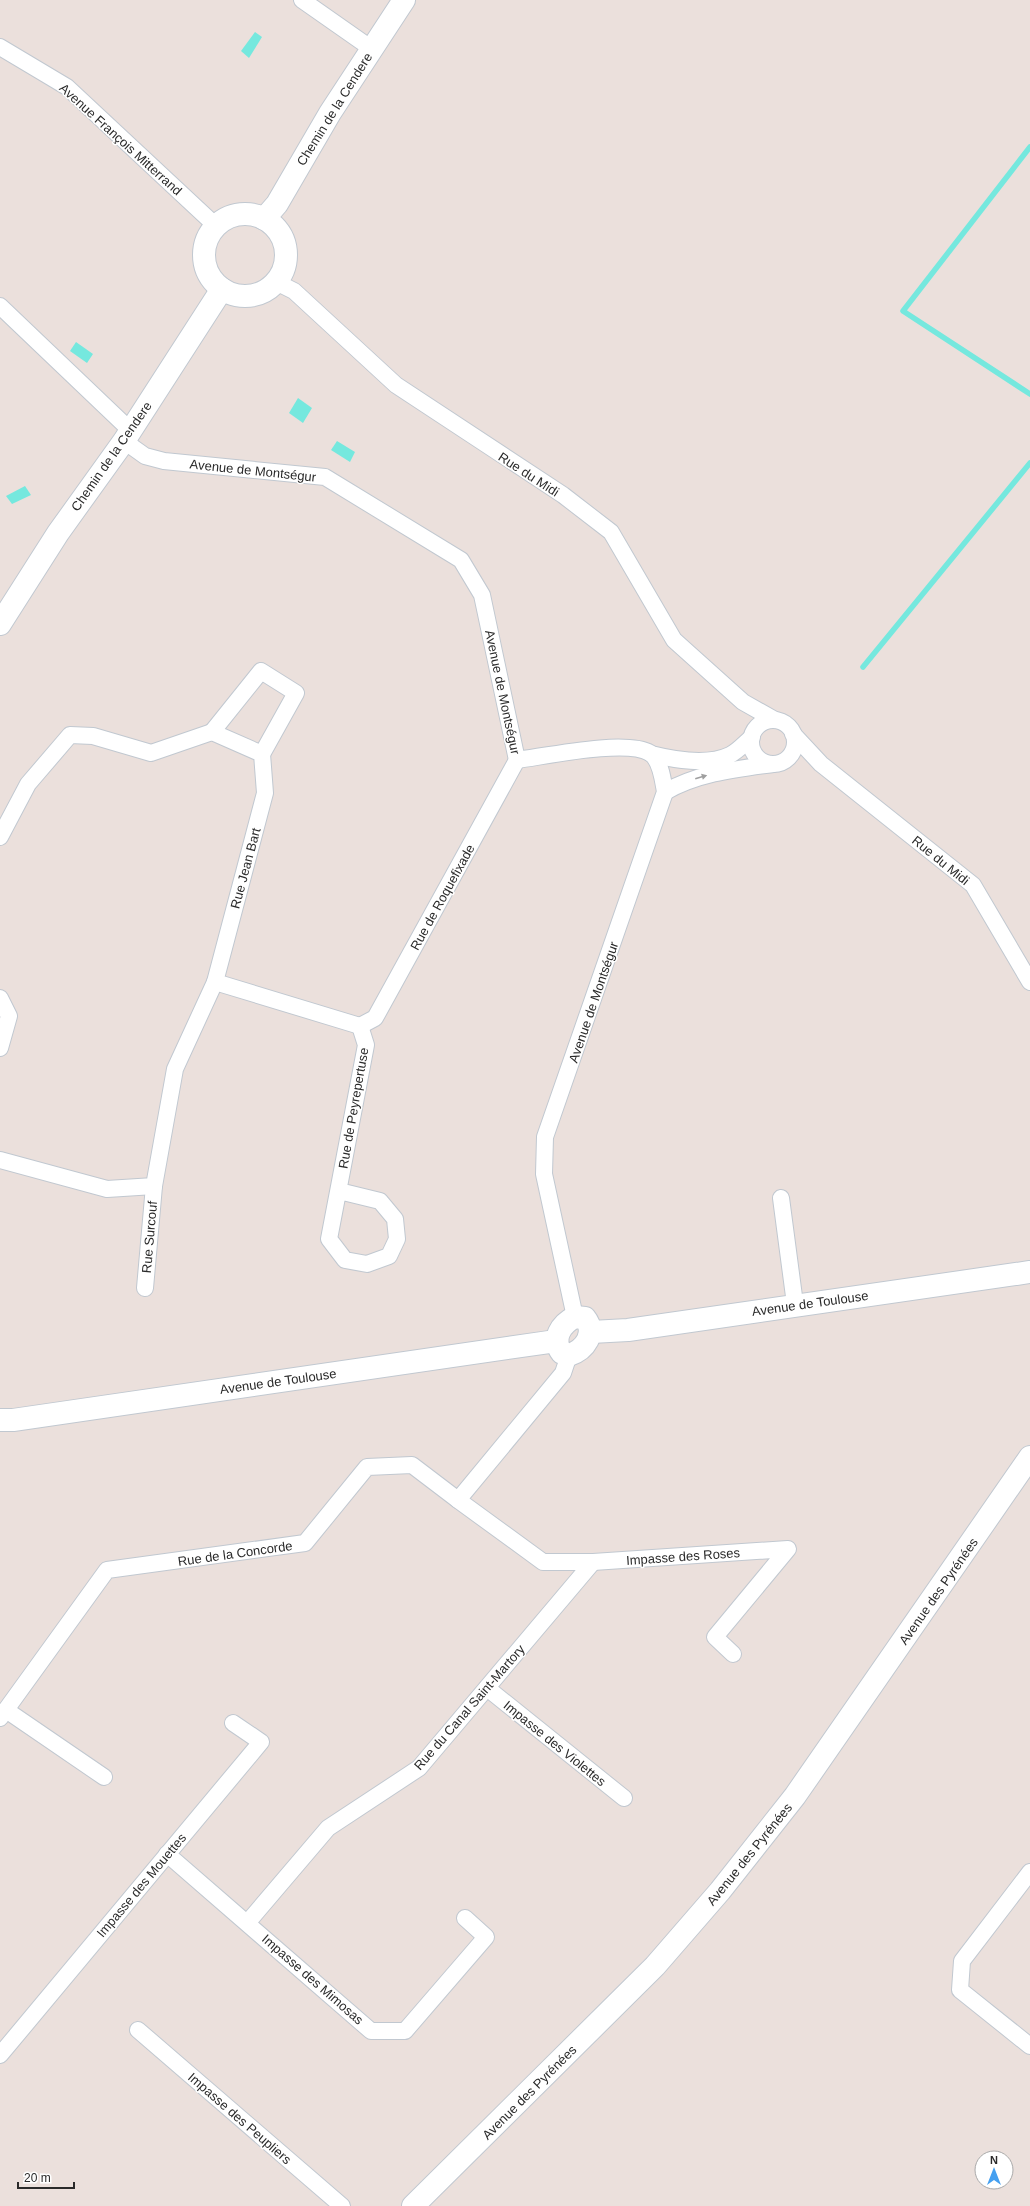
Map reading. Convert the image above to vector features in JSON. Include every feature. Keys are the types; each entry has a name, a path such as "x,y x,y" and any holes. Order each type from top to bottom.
{"street":[{"path":"302,0 372,49"},
{"name":"Chemin de la Cendere","path":"264,219 276,204 330,113 404,0"},
{"name":"Avenue François Mitterrand","path":"0,47 67,87 216,226"},
{"path":"248,214 264,219 278,231 286,248 286,260 283,272 276,282 264,291 250,296 236,295 222,289 208,274 204,259 206,243 216,226 231,216 248,214"},
{"name":"Rue du Midi","path":"276,282 294,291 396,385 563,496 611,532 674,640 743,702 788,726 793,734 821,764 973,884 1030,982"},
{"name":"Chemin de la Cendere","path":"0,624 58,533 127,435 222,289"},
{"name":"Avenue de Montségur","path":"0,306 127,435 145,456 164,461 325,477 461,560 482,595 517,760 613,748 636,748 651,754 665,757 714,760 731,754 752,735"},
{"path":"0,837 28,784 70,735 93,736 151,753 212,732 261,672 296,693 262,754 212,732"},
{"name":"Rue du Midi","path":"743,702 752,735 752,748 757,758 821,764"},
{"path":"752,735 764,722 775,720"},
{"path":"651,754 662,774 665,792 681,783 704,775 780,761 795,745 793,734"},
{"name":"Rue Jean Bart","path":"154,1186 175,1069 215,982 265,793 262,754"},
{"name":"Rue de Roquefixade","path":"360,1026 375,1018 517,760"},
{"name":"Avenue de Montségur","path":"583,1325 544,1174 545,1137 665,792"},
{"path":"215,982 360,1026"},
{"path":"0,998 9,1016 0,1048"},
{"name":"Rue de Peyrepertuse","path":"339,1191 366,1045 360,1026"},
{"path":"0,1160 107,1189 154,1186"},
{"name":"Rue Surcouf","path":"145,1288 154,1186"},
{"path":"339,1191 380,1201 395,1218 397,1239 388,1256 367,1264 345,1260 329,1239 339,1191"},
{"path":"780,1198 795,1304"},
{"name":"Avenue de Toulouse","path":"583,1325 628,1330 795,1304 1030,1272"},
{"path":"458,1500 564,1373 563,1348 558,1334 566,1323 583,1325"},
{"name":"Avenue de Toulouse","path":"0,1420 13,1420 563,1348"},
{"name":"Avenue des Pyrénées","path":"413,2206 655,1966 720,1891 795,1796 1030,1457"},
{"name":"Rue de la Concorde","path":"3,1714 107,1570 305,1543 367,1467 412,1465 458,1500"},
{"name":"Impasse des Roses","path":"458,1500 543,1562 593,1562 788,1549 715,1636 733,1654"},
{"name":"Rue du Canal Saint-Martory","path":"248,1922 328,1828 419,1768 593,1562"},
{"name":"Impasse des Violettes","path":"487,1688 624,1798"},
{"path":"3,1714 104,1777"},
{"name":"Impasse des Mouettes","path":"0,2055 261,1742 233,1723"},
{"name":"Impasse des Mimosas","path":"167,1854 248,1922 371,2031 405,2032 486,1937 465,1918"},
{"path":"1030,1872 962,1961 960,1990 1030,2046"},
{"name":"Impasse des Peupliers","path":"138,2030 342,2206"}],"water":[{"path":"255,32 262,37 249,58 241,51"},
{"path":"76,342 93,354 87,363 70,351"},
{"path":"298,398 312,408 303,423 289,413"},
{"path":"337,441 355,452 350,462 331,450"},
{"path":"25,486 31,495 12,504 6,496"}],"waterway":[{"path":"1030,147 903,311 1030,394"},
{"path":"863,667 1030,463"}]}
